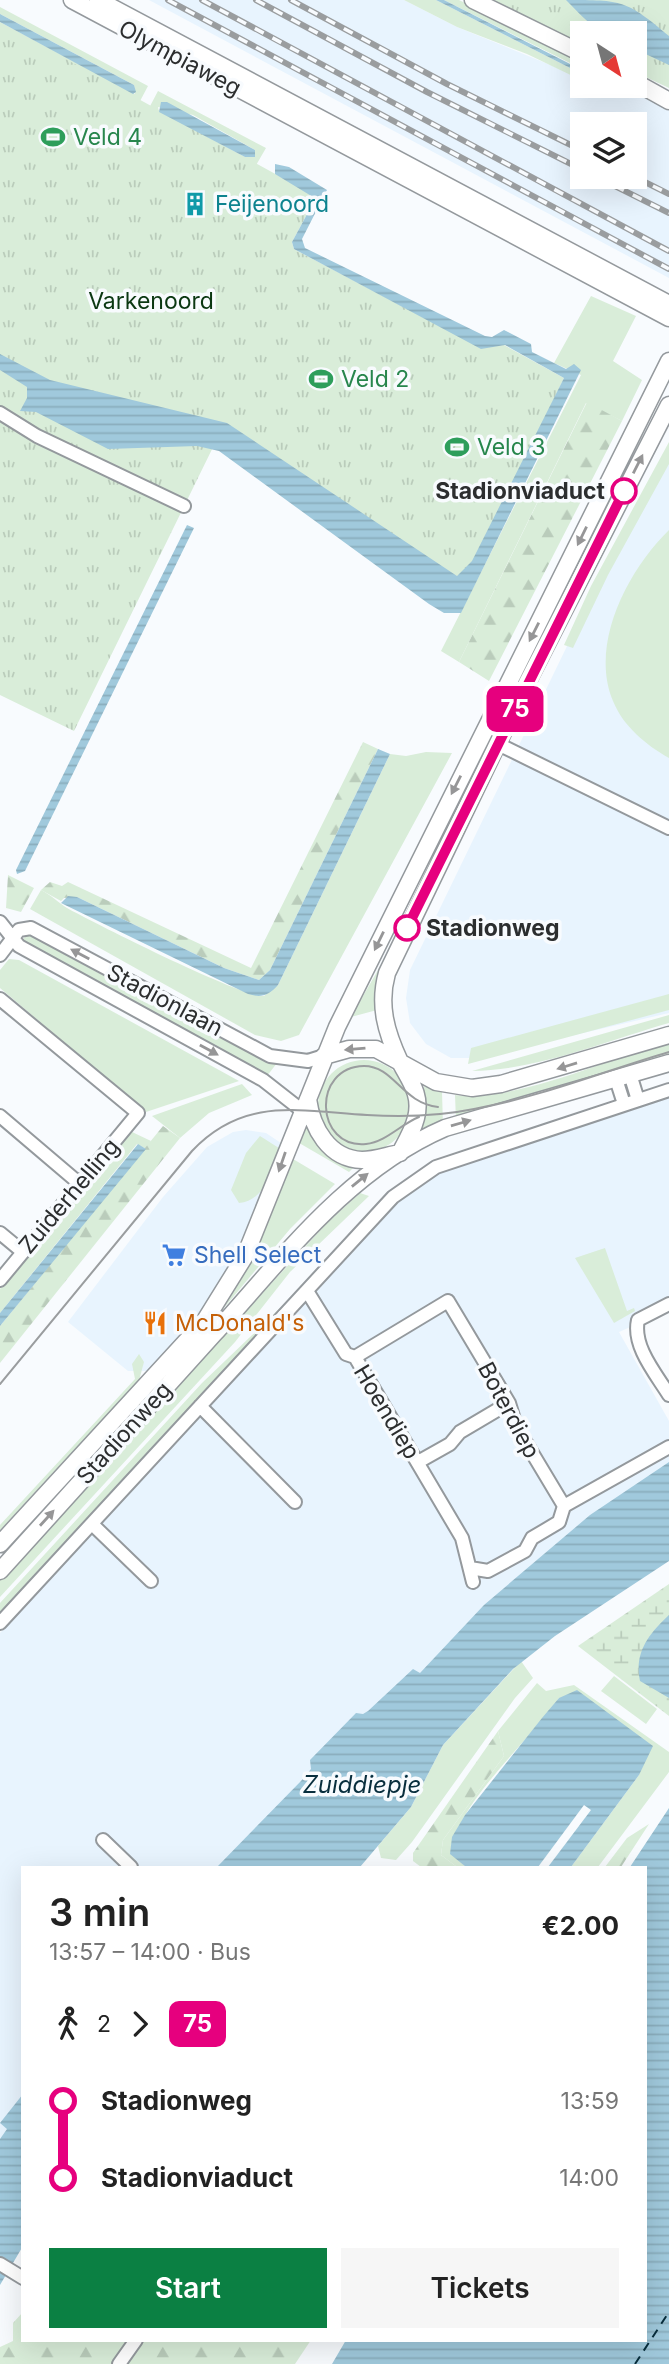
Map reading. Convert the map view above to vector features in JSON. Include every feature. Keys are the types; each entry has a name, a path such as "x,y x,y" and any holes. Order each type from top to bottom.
{"main road":[{"name":"Olympiaweg","path":"72,0 669,318"},
{"name":"Olympiaweg","path":"99,0 172,53"},
{"path":"473,0 570,48"},
{"path":"648,85 669,92"},
{"path":"648,88 669,101"},
{"name":"Olympiaweg","path":"591,276 669,304"},
{"name":"Stadionweg","path":"0,1545 161,1370 216,1305 256,1232 324,1056 668,363"},
{"path":"400,1153 418,1109 415,1087 400,1062 383,1012 381,998 387,972 589,557 669,405"},
{"path":"324,1056 359,1048 386,1052 436,1082 462,1088 483,1087 669,1035"},
{"name":"Stadionweg","path":"0,1570 297,1241 359,1180 400,1153 451,1126 669,1063"},
{"name":"Stadionweg","path":"302,1109 326,1142 345,1156 363,1160 400,1153"}],"street":[{"path":"0,413 37,436 184,506"},
{"path":"498,744 669,828"},
{"name":"Stadionlaan","path":"0,922 16,934 19,946 246,1070 302,1109"},
{"name":"Stadionlaan","path":"16,934 31,928 271,1056 308,1061 324,1056"},
{"path":"0,955 16,934"},
{"name":"Zuiderhelling","path":"0,999 138,1113 0,1280"},
{"path":"623,1076 638,1100"},
{"path":"623,1076 624,1104"},
{"name":"Stadionweg","path":"0,1623 403,1189 436,1167 669,1090"},
{"path":"0,1116 80,1184"},
{"path":"0,1233 23,1252"},
{"name":"Hoendiep","path":"307,1291 346,1354 355,1357 462,1538 472,1581"},
{"name":"Boterdiep","path":"355,1357 448,1301 509,1403 516,1426 564,1506"},
{"path":"669,1304 638,1321 636,1330 639,1341 669,1395"},
{"path":"418,1462 450,1444 460,1432 509,1403"},
{"name":"Stadionweg","path":"200,1406 295,1502"},
{"path":"470,1567 488,1571 525,1551 532,1538 559,1522 564,1506 669,1447"},
{"path":"92,1524 151,1581"},
{"path":"103,1840 130,1866"},
{"path":"0,2264 19,2276"},
{"path":"119,2364 135,2342"}],"shaded area":[{"path":"149,0 404,0 457,27 570,74 570,98 647,98 669,109 669,278"},
{"path":"669,456 669,1013 476,1058 451,1058 426,1044 410,1023 406,998 410,970 569,642"},
{"path":"669,1097 669,1310 619,1332 669,1421 669,1501 256,1866 21,1866 21,2146 0,2171 0,1633 402,1196 440,1170"},
{"path":"246,1130 266,1133 281,1143 264,1195 219,1293 151,1371 128,1371 68,1322 163,1197 207,1147 233,1132"}],"green space":[{"path":"404,0 436,0 570,68 570,75 527,54 457,27"},
{"path":"444,0 459,0 570,55 570,63"},
{"path":"486,0 669,0 669,88 648,78 648,21 570,21 570,41"},
{"path":"0,7 148,86 139,103 0,31 0,22 135,94 134,85 0,14"},
{"name":"Varkenoord","path":"0,23 310,193 312,205 292,242 294,249 481,348 504,345 564,378 459,597 218,437 74,731 0,695"},
{"path":"158,91 266,148 255,167 148,110","holes":["158,107 193,115 255,150 254,156 245,157 159,112"]},
{"path":"591,296 636,316 613,361 642,380 622,421 586,403 459,662 441,651 581,375 554,363"},
{"path":"587,402 622,421 489,681 459,662"},
{"path":"669,442 669,464 608,575 573,648 564,645 591,586"},
{"path":"669,530 669,758 636,734 617,710 607,679 606,656 609,632 627,587 654,546"},
{"path":"363,742 378,749 270,970 259,980 224,968 77,897 64,898 61,901 41,890 50,882 62,886 68,882 251,968"},
{"path":"426,752 452,753 299,1035 281,1041 255,1035 30,909 41,890 67,908 168,958 228,985 264,996 278,985 390,754 406,756"},
{"path":"8,875 34,888 21,912 6,908"},
{"path":"27,934 213,1035 277,1063 267,1076 51,959 22,941"},
{"path":"9,959 19,960 239,1081 146,1112 0,988 0,970"},
{"path":"382,963 375,992 377,1010 351,1017"},
{"path":"669,994 669,1010 468,1064 471,1048"},
{"path":"669,1015 669,1023 572,1053 522,1066 472,1071"},
{"path":"669,1040 669,1058 456,1121 455,1095 503,1093 532,1086"},
{"path":"355,1060 373,1060 390,1067 403,1080 410,1097 410,1115 403,1132 390,1145 373,1152 355,1152 338,1145 325,1132 318,1115 318,1097 325,1080 338,1067"},
{"path":"242,1084 252,1095 209,1113 180,1138 152,1116"},
{"path":"424,1086 442,1092 443,1126 412,1139 425,1107"},
{"path":"303,1118 313,1137 355,1166 349,1172 294,1140"},
{"path":"163,1126 180,1138 0,1363 0,1326"},
{"path":"130,1131 151,1141 146,1149 137,1144 0,1313 0,1289"},
{"path":"260,1136 282,1150 261,1191 248,1201 239,1203 231,1190 246,1153"},
{"path":"288,1156 335,1184 290,1229 208,1327 248,1266"},
{"path":"360,1193 369,1196 290,1272 235,1342 0,1597 0,1578 327,1223"},
{"path":"605,1248 627,1311 634,1308 635,1311 614,1323 575,1258"},
{"path":"302,1290 0,1614 0,1603 202,1383"},
{"path":"139,1354 144,1362 137,1388 0,1530 0,1525 135,1379 132,1364"},
{"path":"669,1584 669,1716 578,1646"},
{"path":"521,1661 533,1678 515,1698 412,1842 396,1860 381,1858 378,1846 411,1807 443,1745"},
{"path":"614,1676 657,1709 646,1724 601,1691"},
{"path":"537,1683 546,1691 574,1685 669,1752 669,1772 599,1866 572,1866 639,1775 559,1698 496,1772 466,1813 456,1833 451,1853 465,1866 456,1866 441,1855 443,1840 504,1756 498,1731"},
{"path":"498,1731 504,1756 443,1840 441,1855 456,1866 420,1866 413,1861 413,1853"},
{"path":"649,1824 622,1866 606,1866 627,1838"},
{"path":"21,2314 21,2342 131,2342 115,2364 0,2364 0,2347 13,2341 13,2323"},
{"path":"138,2342 310,2342 295,2364 122,2364"}],"water":[{"path":"436,0 444,0 570,64 570,68"},
{"path":"566,0 612,2 633,9 669,36 669,65 648,55 648,21 587,21"},
{"path":"0,14 134,85 136,92 133,94 0,22"},
{"path":"161,102 167,102 255,150 255,157 245,157 159,112"},
{"path":"275,164 289,167 327,190 302,239 305,248 485,336 492,337 504,330 531,344 532,352 566,369 574,364 581,370 461,613 444,613 429,604 219,451 197,446 108,449 36,412 20,411 27,398 27,387 0,370 0,354 50,380 227,423 457,576 472,561 564,378 505,345 481,349 294,249 292,242 312,205 313,197 275,174"},
{"path":"187,525 194,528 25,871 17,874 16,870"},
{"path":"378,749 390,754 278,985 268,994 248,994 61,903 68,896 77,897 224,968 259,980 270,970"},
{"path":"138,1144 146,1149 0,1326 0,1313"},
{"name":"Zuiddiepje","path":"669,1462 669,1561 555,1636 513,1669 443,1745 411,1807 361,1866 218,1866 301,1781 311,1769 310,1760 356,1713 363,1714 368,1711 413,1669 420,1673 484,1605 590,1515"},
{"path":"669,1615 669,1698 640,1681 639,1661 645,1644"},
{"path":"577,1690 653,1746 639,1775 572,1866 465,1866 450,1854 452,1837 465,1815 559,1698"},
{"path":"669,1808 669,2364 332,2364 345,2342 647,2342 647,1866 631,1866"},
{"path":"21,2097 21,2249 0,2285 0,2139 7,2129 0,2123"}],"pier":[{"path":"584,1805 591,1810 549,1866 539,1866"}],"ferry route":[{"path":"635,2364 669,2312"}],"tram line":[{"path":"0,1384 192,1151 212,1133 232,1122 252,1114 274,1111 393,1116 461,1111 523,1098 669,1052"},
{"path":"419,1117 373,1143 349,1142 337,1134 329,1122 326,1107 328,1092 335,1079 347,1070 364,1066 383,1072 415,1099 438,1107"}],"railway":[{"path":"168,0 669,269"},
{"path":"202,0 669,251"},
{"path":"256,0 427,92 570,164"},
{"path":"291,0 447,84 570,145"},
{"path":"647,183 669,194"},
{"path":"621,189 669,213"}],"bus line":[{"name":"75","path":"407,928 624,491"}],"place":[{"name":"Veld 4","path":"53,137"},
{"name":"Feijenoord","path":"195,204"},
{"name":"Veld 2","path":"321,379"},
{"name":"Veld 3","path":"457,447"},
{"name":"Stadionviaduct","path":"624,491"},
{"name":"Stadionweg","path":"407,928"},
{"name":"Shell Select","path":"174,1255"},
{"name":"McDonald's","path":"155,1323"}]}
